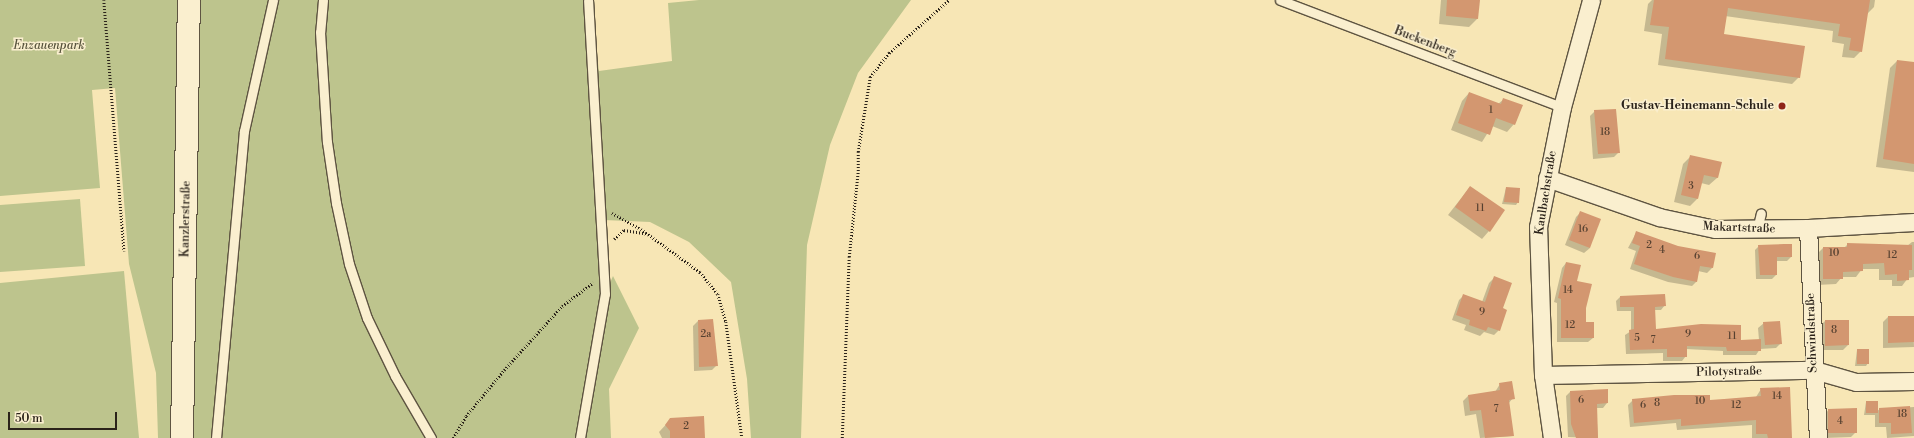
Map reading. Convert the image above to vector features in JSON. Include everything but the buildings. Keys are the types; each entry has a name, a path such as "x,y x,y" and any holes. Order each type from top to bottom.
{"main road":[{"name":"Kanzlerstraße","path":"182,438 189,0"}],"street":[{"name":"Kaulbachstraße","path":"1552,438 1543,376 1538,227 1562,107 1591,0"},
{"name":"Makartstraße","path":"1547,178 1684,224 1715,229 1757,230 1914,222"},
{"name":"Schwindstraße","path":"1808,228 1818,438"},
{"name":"Pilotystraße","path":"1543,376 1814,370 1856,382 1914,381"}],"lane":[{"path":"216,438 244,131 273,0"},
{"path":"323,0 320,32 327,142 336,202 349,264 367,318 399,382 431,438"},
{"path":"580,438 601,330 605,271 588,0"},
{"name":"Buckenberg","path":"1280,0 1562,107"},
{"path":"1757,230 1761,213"}],"path":[{"path":"104,0 124,251"},
{"path":"842,438 849,258 858,171 858,152 870,77 889,53 949,0"},
{"path":"602,210 617,214 648,234 700,272 718,294 726,322 742,438"},
{"path":"612,242 624,230 648,234"},
{"path":"453,438 481,397 562,306 605,271"}],"green space":[{"name":"Enzauenpark","path":"0,0 590,0 599,71 672,61 668,3 699,0 911,0 858,73 830,145 807,245 801,438 751,438 747,379 731,282 689,242 650,222 604,220 606,292 613,276 639,328 609,389 611,438 158,438 156,373 129,264 115,88 92,90 100,188 0,196"},
{"path":"80,199 85,266 0,272 0,205"},
{"path":"124,271 139,438 0,438 0,283"}],"place":[{"name":"Gustav-Heinemann-Schule","path":"1782,106"}]}
